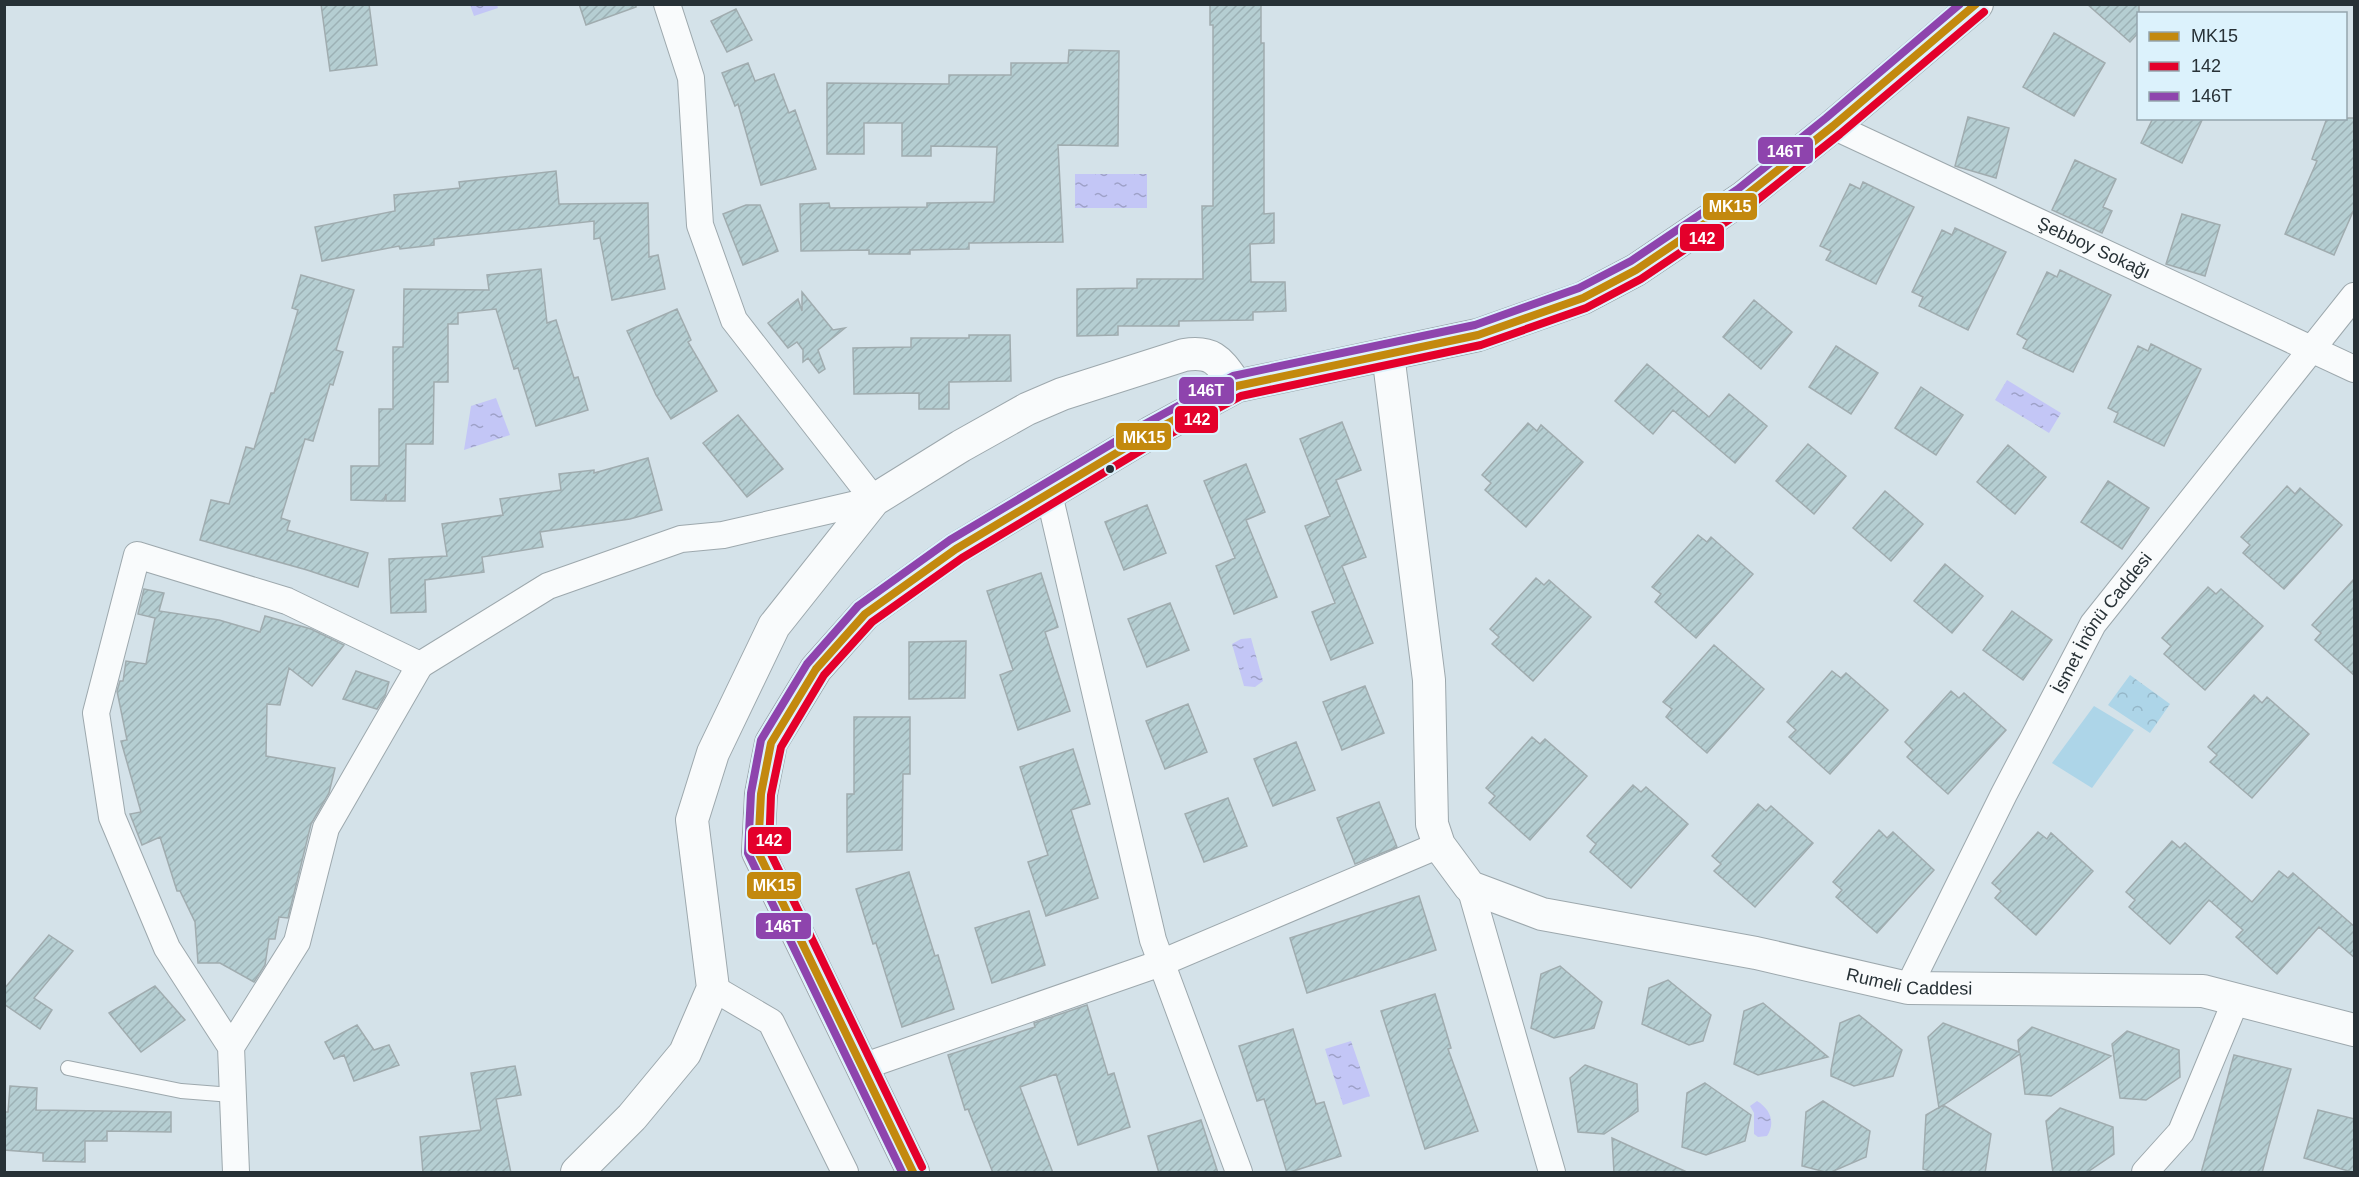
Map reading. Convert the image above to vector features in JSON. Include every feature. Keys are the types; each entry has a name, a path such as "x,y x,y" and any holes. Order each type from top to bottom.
{"street":[{"path":"667,4 691,78 700,225 734,320 874,500"},
{"path":"913,1173 758,852 761,795 771,743 816,669 865,614 956,549 1150,433 1237,386 1478,335 1583,298 1636,270 1744,197 1833,126 1977,4"},
{"name":"Şebboy Sokağı","path":"1833,126 2355,369"},
{"name":"İsmet İnönü Caddesi","path":"1908,988 2004,794 2093,624 2355,296"},
{"path":"231,1047 297,942 326,828 420,665 548,586 681,539 723,535 874,500 961,446 1028,409 1062,394 1184,355 1202,353 1216,358 1237,386"},
{"path":"1388,354 1429,680 1432,824 1439,845 1470,887 1552,1173"},
{"path":"1049,494 1153,940 1239,1173"},
{"path":"577,1173 632,1117 685,1053 713,988 692,820 713,753 774,626 874,500"},
{"path":"236,1173 231,1047 167,948 112,817 96,713 137,555 287,601 420,665"},
{"path":"862,1067 1161,963 1439,845"},
{"name":"Rumeli Caddesi","path":"1470,887 1542,914 1756,952 1908,988 2203,991 2355,1030"},
{"path":"713,988 771,1022 845,1173"},
{"path":"2145,1173 2181,1132 2236,1000"}],"lane":[{"path":"69,1068 181,1091 232,1095"}],"green space":[{"path":"2130,675 2170,704 2150,733 2108,705"},
{"path":"2094,706 2134,730 2092,788 2052,763"}],"water":[{"path":"470,5 497,5 498,8 474,16"},
{"path":"1075,174 1147,174 1147,208 1075,208"},
{"path":"2007,380 2061,413 2049,433 1995,400"},
{"path":"496,398 510,435 464,450 471,406"},
{"path":"1251,638 1263,681 1255,687 1244,686 1232,644 1241,639"},
{"path":"1351,1041 1370,1096 1343,1105 1325,1049"},
{"path":"1757,1101 1770,1116 1771,1126 1767,1136 1758,1137 1754,1134 1754,1113 1750,1106"}],"building":[{"path":"321,4 369,4 377,65 330,71"},
{"path":"579,4 636,4 636,7 586,25"},
{"path":"1210,4 1261,4 1261,43 1264,43 1264,214 1274,213 1274,243 1250,244 1251,282 1285,282 1286,311 1253,312 1253,320 1179,321 1179,326 1118,326 1118,335 1077,336 1077,289 1137,288 1137,279 1203,279 1202,206 1213,206 1213,25 1210,25"},
{"path":"2087,4 2139,4 2137,34 2130,42"},
{"path":"736,9 752,40 727,52 711,21"},
{"path":"2054,33 2105,63 2074,116 2023,87"},
{"path":"1069,50 1119,51 1118,146 1058,145 1063,242 969,243 969,249 910,250 910,254 869,254 869,250 801,251 800,204 829,203 830,208 927,207 927,203 994,202 997,147 931,146 931,156 902,156 902,123 864,123 864,154 827,154 827,83 949,84 949,75 1011,75 1011,63 1068,63"},
{"path":"748,63 755,81 774,74 789,113 795,110 816,169 761,185 738,104 735,106 722,73"},
{"path":"1968,117 2009,128 1996,178 1955,166"},
{"path":"2355,118 2355,207 2334,255 2285,234 2317,161 2312,159 2326,120"},
{"path":"2152,120 2202,120 2182,163 2141,143"},
{"path":"2075,160 2116,179 2103,207 2112,211 2102,233 2052,210"},
{"path":"556,171 559,204 648,203 649,257 658,255 665,289 612,300 600,238 594,239 594,221 434,239 434,245 400,249 399,246 322,261 315,227 395,211 394,195 460,188 459,182"},
{"path":"1863,182 1914,207 1876,284 1826,260 1831,251 1820,246 1850,184 1860,189"},
{"path":"746,205 760,205 778,251 743,265 723,214"},
{"path":"2182,214 2220,225 2205,276 2166,264"},
{"path":"1955,228 2006,252 1968,330 1919,306 1923,297 1912,292 1942,230 1952,235"},
{"path":"541,269 547,323 556,320 574,378 578,377 588,410 536,426 518,368 514,369 496,309 458,313 458,324 448,324 448,382 434,382 433,444 406,444 405,501 386,501 386,494 384,501 351,500 351,466 379,466 379,409 393,409 393,347 403,347 404,289 489,290 487,275"},
{"path":"2060,270 2111,295 2073,372 2023,348 2027,340 2017,334 2047,272 2057,277"},
{"path":"301,275 354,290 336,350 343,352 333,385 330,384 313,441 305,439 281,518 290,521 287,530 368,553 358,587 200,540 211,500 229,504 246,447 254,449 271,393 274,393 298,310 292,308"},
{"path":"802,292 833,330 845,328 818,350 825,369 819,373 808,358 803,362 803,350 797,342 788,348 768,323 798,299 802,311"},
{"path":"1754,300 1792,332 1761,369 1723,337"},
{"path":"677,309 691,340 688,342 717,391 671,419 656,395 627,331"},
{"path":"969,335 1010,335 1011,381 949,382 949,409 919,409 919,393 854,394 853,348 911,347 911,338 969,338"},
{"path":"2151,344 2201,369 2164,446 2114,422 2118,413 2108,408 2138,346 2148,351"},
{"path":"1836,346 1878,373 1851,414 1809,387"},
{"path":"1647,364 1709,417 1729,394 1767,426 1735,463 1673,410 1653,434 1615,401"},
{"path":"1921,387 1963,415 1936,455 1895,428"},
{"path":"738,415 783,469 747,497 703,443"},
{"path":"1342,422 1361,470 1336,480 1366,557 1342,566 1373,643 1331,660 1312,612 1335,603 1305,526 1330,516 1300,439"},
{"path":"1528,423 1537,431 1541,425 1583,462 1526,527 1485,490 1491,483 1482,475"},
{"path":"1808,444 1846,476 1814,514 1776,481"},
{"path":"2008,445 2046,477 2015,514 1977,482"},
{"path":"648,458 662,510 630,519 540,532 543,547 482,557 484,572 425,580 426,612 391,613 389,559 447,556 442,524 503,515 500,499 561,490 559,474 594,470 594,473"},
{"path":"1246,464 1265,512 1246,520 1277,597 1234,614 1216,566 1235,558 1204,481"},
{"path":"2108,481 2149,508 2122,549 2081,522"},
{"path":"2287,486 2295,494 2300,488 2342,525 2284,589 2243,553 2250,545 2241,537"},
{"path":"1885,491 1923,524 1891,561 1853,528"},
{"path":"1147,505 1166,553 1124,570 1105,522"},
{"path":"1698,535 1707,542 1711,537 1753,574 1696,638 1655,602 1661,594 1652,587"},
{"path":"1945,564 1983,596 1952,633 1914,601"},
{"path":"1041,573 1058,627 1045,632 1070,711 1018,730 1000,675 1013,670 987,591"},
{"path":"1536,578 1544,585 1549,580 1591,617 1533,681 1492,644 1499,637 1490,629"},
{"path":"2355,578 2355,676 2315,640 2321,633 2312,625"},
{"path":"2208,587 2216,594 2221,589 2263,626 2205,690 2164,654 2171,646 2162,638"},
{"path":"144,589 164,593 159,611 219,620 260,632 265,616 311,629 344,645 312,686 289,668 280,705 267,704 266,756 335,768 329,793 311,824 288,918 279,917 275,939 269,939 265,965 254,982 220,963 198,963 195,922 180,891 177,891 160,837 142,845 130,814 141,812 121,741 127,740 117,691 120,681 123,681 126,661 146,664 155,618 138,614"},
{"path":"1170,603 1189,650 1147,667 1128,619"},
{"path":"2012,611 2052,640 2023,680 1983,650"},
{"path":"966,641 965,698 909,699 909,642"},
{"path":"1714,645 1764,689 1707,753 1666,717 1672,709 1663,702"},
{"path":"356,671 389,682 385,696 377,709 343,699"},
{"path":"1832,671 1841,678 1846,673 1888,710 1830,774 1789,737 1796,730 1787,722"},
{"path":"1365,686 1384,733 1342,750 1323,702"},
{"path":"1951,691 1959,698 1964,693 2006,730 1948,794 1907,757 1913,750 1905,742"},
{"path":"2254,695 2262,703 2267,697 2309,734 2252,798 2210,762 2217,755 2208,747"},
{"path":"1188,704 1207,752 1165,769 1146,721"},
{"path":"854,717 910,717 910,774 903,774 902,850 847,852 847,794 854,794"},
{"path":"1532,737 1540,744 1545,739 1587,776 1530,840 1489,803 1495,796 1486,788"},
{"path":"1296,742 1315,790 1273,806 1254,759"},
{"path":"1073,749 1090,804 1071,810 1098,898 1046,916 1028,862 1048,855 1020,767"},
{"path":"1633,785 1641,792 1646,787 1688,824 1631,888 1590,852 1596,844 1587,836"},
{"path":"1228,798 1247,846 1204,862 1185,814"},
{"path":"1379,802 1397,847 1355,864 1337,818"},
{"path":"1758,804 1766,811 1771,806 1813,843 1755,907 1714,871 1721,864 1712,856"},
{"path":"1879,830 1887,838 1893,832 1934,870 1877,933 1836,897 1842,890 1833,882"},
{"path":"2038,832 2047,839 2051,833 2093,871 2036,935 1995,898 2001,891 1992,883"},
{"path":"2172,841 2180,848 2185,843 2252,902 2279,871 2288,878 2293,873 2355,927 2355,958 2319,927 2277,974 2236,937 2243,930 2209,900 2170,944 2129,907 2135,900 2126,892"},
{"path":"909,872 954,1009 902,1027 876,943 873,944 856,889"},
{"path":"1419,896 1436,950 1307,993 1290,938"},
{"path":"1029,911 1045,965 992,983 975,928"},
{"path":"49,935 73,951 34,998 52,1010 40,1029 4,1004 4,989"},
{"path":"1560,966 1602,1002 1594,1028 1554,1038 1531,1028 1541,974"},
{"path":"1668,980 1711,1015 1703,1041 1689,1045 1642,1024 1649,988"},
{"path":"155,986 185,1020 141,1052 109,1013"},
{"path":"1435,994 1451,1048 1448,1049 1478,1131 1425,1149 1381,1011"},
{"path":"1763,1003 1828,1057 1758,1075 1734,1064 1744,1011"},
{"path":"1087,1005 1108,1075 1114,1073 1130,1127 1078,1145 1056,1074 1020,1087 1053,1173 993,1173 968,1109 965,1110 948,1055 1035,1027 1034,1023"},
{"path":"1859,1015 1902,1050 1893,1076 1854,1086 1831,1076 1831,1070 1840,1023"},
{"path":"1943,1023 2019,1052 2018,1040 2032,1027 2111,1056 2051,1096 2025,1094 2020,1054 1939,1108 1928,1037"},
{"path":"357,1025 374,1050 389,1045 399,1065 354,1081 344,1055 334,1059 325,1042"},
{"path":"1293,1029 1316,1104 1324,1102 1341,1156 1287,1173 1264,1099 1257,1101 1239,1046"},
{"path":"2127,1031 2179,1050 2180,1077 2146,1100 2120,1098 2112,1044"},
{"path":"2234,1055 2291,1069 2262,1173 2201,1173"},
{"path":"1585,1065 1637,1084 1638,1111 1604,1134 1578,1132 1570,1078"},
{"path":"515,1066 521,1095 496,1099 511,1173 423,1173 420,1137 481,1130 471,1073"},
{"path":"1705,1083 1751,1115 1745,1141 1706,1155 1682,1147 1687,1093"},
{"path":"10,1086 37,1088 36,1110 171,1112 171,1132 107,1131 107,1141 85,1141 85,1162 43,1161 43,1153 4,1150 4,1112 8,1112"},
{"path":"1823,1101 1870,1131 1866,1157 1829,1173 1802,1166 1806,1112"},
{"path":"1943,1105 1991,1134 1985,1173 1935,1173 1923,1169 1926,1115"},
{"path":"2060,1108 2113,1127 2114,1154 2086,1173 2053,1173 2046,1121"},
{"path":"2318,1110 2355,1119 2355,1173 2304,1158"},
{"path":"1201,1120 1218,1173 1159,1173 1148,1136"},
{"path":"1612,1138 1689,1173 1614,1173"}],"transit line":[{"name":"146T","path":"902,1172 748,853 751,793 761,740 807,664 858,606 950,540 1145,424 1233,376 1475,325 1579,288 1631,261 1738,189 1960,4"},
{"name":"MK15","path":"913,1172 758,852 761,794 771,743 816,669 865,614 956,549 1150,433 1237,386 1478,335 1583,298 1636,270 1744,197 1833,126 1976,4"},
{"name":"142","path":"922,1167 769,850 771,795 781,747 824,675 872,622 962,558 1155,442 1241,396 1481,345 1586,308 1641,279 1751,205 1840,134 1984,12"}]}
